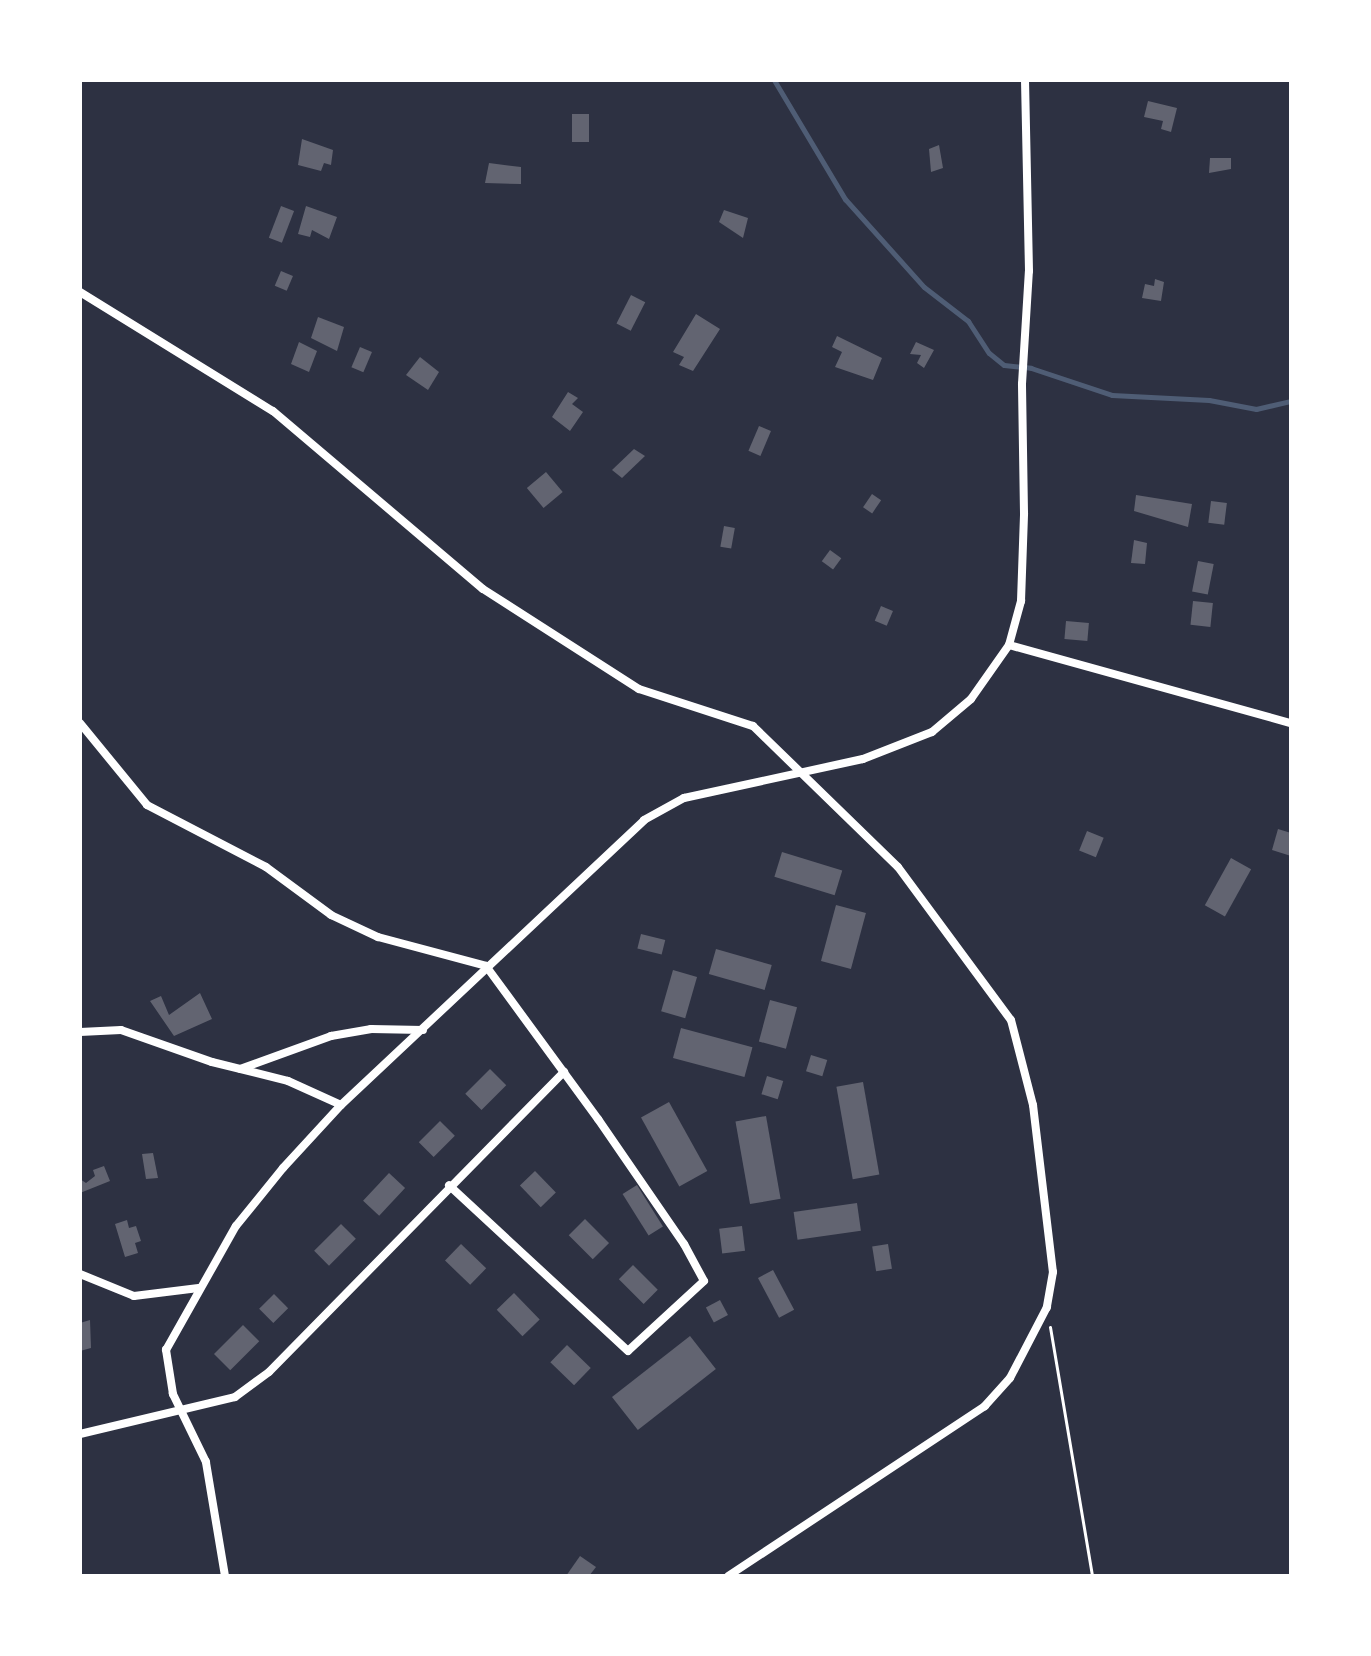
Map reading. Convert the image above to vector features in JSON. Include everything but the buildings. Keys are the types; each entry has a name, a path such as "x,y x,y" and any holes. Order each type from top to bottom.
{"street":[{"path":"225,1576 206,1462 173,1394 166,1350 236,1226 341,1105 423,1030 595,860 663,806 795,771 863,759 932,732 971,699 1009,645 1021,601 1022,384 1029,271 1025,80"},
{"path":"80,292 273,411 483,589 639,689 753,726 795,771 898,867 1011,1020 1033,1105 1053,1272 1047,1307 1010,1378 985,1406 728,1576"},
{"path":"1009,645 1291,723"},
{"path":"80,723 147,805 266,867 331,915 378,937 486,966 684,1244 704,1281 628,1351 449,1185"},
{"path":"239,1069 331,1036 371,1029 423,1030"},
{"path":"80,1032 121,1030 239,1069 288,1081 341,1105"},
{"path":"80,1434 183,1412 235,1397 269,1372 449,1185 564,1072"},
{"path":"80,1274 134,1296 199,1288"}],"path":[{"path":"1047,1307 1092,1576"}],"waterway":[{"path":"774,80 845,199 924,287 968,321 989,353 1004,365 1031,368 1112,395 1209,400 1256,409 1291,401"}]}
